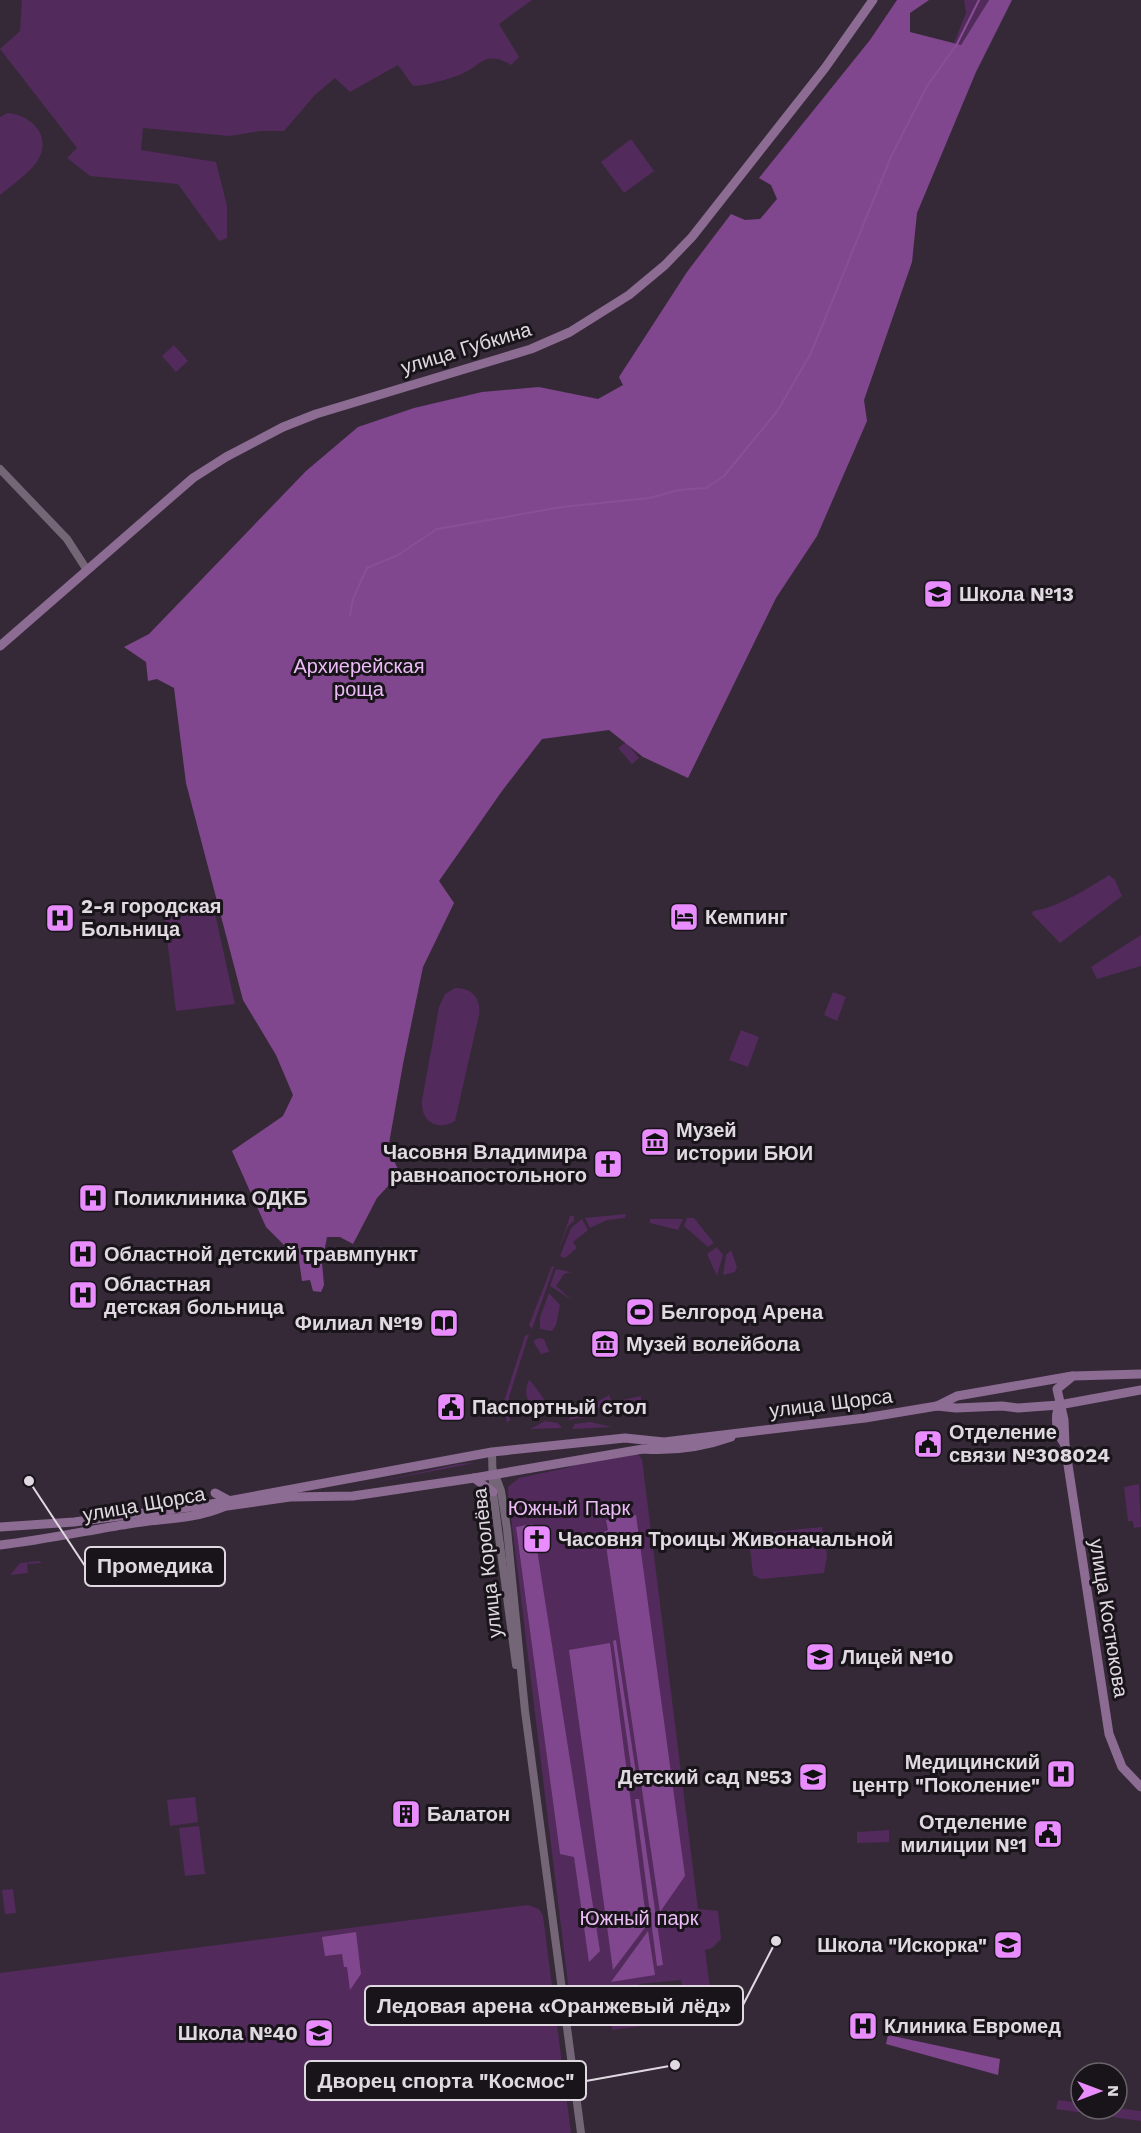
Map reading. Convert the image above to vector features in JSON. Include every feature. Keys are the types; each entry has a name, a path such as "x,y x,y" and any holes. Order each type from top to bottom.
{"main road":[{"name":"улица Губкина","path":"0,646 193,478 226,457 274,432 342,405 531,349 570,332 629,296 665,265 692,237 825,68 873,0"},
{"path":"937,1406 957,1396 1073,1376 1141,1374"},
{"name":"улица Костюкова","path":"1073,1376 1058,1389 1059,1405 1064,1420 1065,1445 1109,1734 1122,1767 1141,1787"},
{"name":"улица Щорса","path":"0,1545 59,1538 129,1523 202,1515 224,1503 492,1452 625,1438 664,1442 902,1413 937,1406 1018,1408 1059,1405 1141,1390"},
{"name":"улица Щорса","path":"0,1527 74,1522 290,1497 349,1496 474,1478 494,1472 643,1449 666,1450 711,1444 747,1432"},
{"path":"474,1478 493,1492"},
{"path":"215,1493 224,1503"}],"street":[{"path":"0,469 68,539 87,570"},
{"path":"492,1452 494,1472"},
{"name":"улица Королёва","path":"494,1472 493,1492 512,1642 525,1711"},
{"name":"улица Королёва","path":"494,1472 501,1491 507,1529 525,1711 581,2133"}],"green space":[{"path":"22,0 532,0 499,24 519,57 511,65 489,59 460,75 413,86 398,65 350,92 335,78 315,95 284,131 260,131 230,136 143,128 141,150 216,162 227,206 227,238 219,241 178,184 90,176 67,158 77,148 0,49 20,31"},
{"name":"Архиерейская роща","path":"897,0 929,0 910,13 910,32 961,45 989,0 1012,0 976,72 917,213 912,262 864,400 867,421 817,536 776,598 688,778 643,757 609,730 542,739 502,791 439,881 454,903 423,967 403,1064 388,1149 400,1173 377,1198 353,1244 340,1237 327,1237 322,1263 324,1285 321,1292 313,1291 310,1280 302,1281 299,1260 266,1227 232,1151 283,1116 293,1095 276,1055 243,1000 186,783 174,688 157,679 148,681 146,662 124,647 149,634 306,471 358,427 414,408 482,392 539,387 598,399 623,385 619,377 687,272 731,214 745,220 760,219 777,199 771,185 759,178 870,40"},
{"path":"964,0 989,0 961,45 954,43 966,13"},
{"path":"8,113 33,123 42,137 43,145 36,163 0,195 0,117"},
{"path":"631,139 654,171 624,193 601,162"},
{"path":"174,345 188,361 176,372 162,356"},
{"path":"626,742 639,758 632,764 618,748"},
{"path":"1109,875 1115,880 1122,896 1060,943 1032,914 1033,911 1053,906 1072,897"},
{"path":"212,900 235,1004 176,1011 163,906"},
{"path":"1141,935 1141,966 1097,979 1091,967"},
{"path":"455,988 461,988 474,995 477,999 479,1015 455,1121 436,1125 424,1114 422,1100 439,1007 445,994"},
{"path":"833,992 846,997 837,1021 824,1015"},
{"path":"741,1030 759,1037 748,1067 729,1060"},
{"path":"626,1214 625,1218 607,1220 590,1228 585,1218"},
{"path":"570,1216 574,1216 574,1221 568,1226 557,1254"},
{"path":"687,1218 694,1218 714,1243 708,1247 684,1226"},
{"path":"582,1219 588,1230 573,1242 577,1248 565,1258 560,1256 571,1228"},
{"path":"650,1219 683,1219 678,1230 650,1223"},
{"path":"717,1247 723,1255 717,1276 707,1254"},
{"path":"731,1250 737,1267 735,1272 723,1275 726,1255"},
{"path":"552,1266 554,1267 532,1329 529,1325"},
{"path":"556,1269 571,1272 564,1274 556,1286 572,1300 550,1286"},
{"path":"549,1293 560,1305 556,1325 552,1331 540,1329 540,1317"},
{"path":"529,1334 509,1397 510,1421 507,1422 503,1404 525,1336"},
{"path":"539,1338 544,1339 549,1352 541,1354 533,1341"},
{"path":"529,1380 554,1413 540,1411 531,1404 526,1394"},
{"path":"609,1395 614,1406 608,1413 593,1404"},
{"path":"641,1396 642,1411 628,1412 624,1409 622,1400"},
{"path":"582,1405 589,1406 595,1413 587,1417 568,1420"},
{"path":"545,1421 558,1423 562,1428 530,1429"},
{"path":"590,1422 612,1427 572,1429 575,1424"},
{"name":"Южный парк","path":"636,1453 642,1459 698,1909 718,1911 721,1939 712,1948 705,1950 714,2019 688,2023 681,1980 639,1984 643,2026 612,2030 608,1988 569,1992 508,1487 519,1478 566,1468 596,1458","holes":["533,1525 571,1856 560,1853 516,1527"]},
{"path":"475,1463 376,1482 458,1464"},
{"path":"1139,1484 1141,1527 1134,1528 1133,1521 1128,1521 1124,1487"},
{"path":"636,1515 685,1876 660,1912 604,1532 608,1530 606,1520"},
{"path":"533,1524 600,1951 589,1962 574,1857 560,1854 516,1527"},
{"path":"822,1527 827,1556 824,1573 761,1579 753,1575 749,1538 751,1534"},
{"path":"39,1561 42,1563 27,1564 28,1573 10,1575 20,1563"},
{"path":"616,1640 637,1780 633,1781 613,1641"},
{"path":"610,1643 647,1925 613,1970 569,1650"},
{"path":"195,1797 198,1822 170,1826 167,1800"},
{"path":"635,1799 639,1799 663,1965 657,1966"},
{"path":"199,1826 205,1874 185,1876 179,1828"},
{"path":"889,1830 889,1842 857,1843 857,1832"},
{"path":"13,1889 16,1913 5,1914 2,1890"},
{"path":"528,1905 539,1909 543,1916 571,2133 0,2133 0,1973"},
{"path":"648,1931 655,1975 611,1982"},
{"path":"356,1932 361,1974 350,1990 347,1967 344,1967 342,1954 325,1956 322,1937"},
{"path":"680,1985 684,2016 644,2021 640,1989"},
{"path":"888,2035 1000,2059 998,2075 886,2044"},
{"path":"1058,2100 1069,2101 1069,2111 1056,2109"},
{"path":"1129,2110 1141,2111 1141,2121 1129,2119"}],"waterway":[{"path":"350,615 353,599 367,568 398,555 437,529 562,507 649,498 679,490 706,488 724,476 778,410 811,353 891,157 927,86 957,44 979,0"}],"place":[{"name":"Школа №13","path":"938,594"},
{"name":"Кемпинг","path":"684,917"},
{"name":"2-я городская Больница","path":"60,918"},
{"name":"Музей истории БЮИ","path":"655,1142"},
{"name":"Часовня Владимира равноапостольного","path":"608,1164"},
{"name":"Поликлиника ОДКБ","path":"93,1198"},
{"name":"Областной детский травмпункт","path":"83,1254"},
{"name":"Областная детская больница","path":"83,1295"},
{"name":"Белгород Арена","path":"640,1312"},
{"name":"Филиал №19","path":"444,1323"},
{"name":"Музей волейбола","path":"605,1344"},
{"name":"Паспортный стол","path":"451,1407"},
{"name":"Отделение связи №308024","path":"928,1444"},
{"name":"Промедика","path":"29,1481"},
{"name":"Часовня Троицы Живоначальной","path":"537,1539"},
{"name":"Лицей №10","path":"820,1657"},
{"name":"Медицинский центр \"Поколение\"","path":"1061,1774"},
{"name":"Детский сад №53","path":"813,1777"},
{"name":"Балатон","path":"406,1814"},
{"name":"Отделение милиции №1","path":"1048,1834"},
{"name":"Ледовая арена «Оранжевый лёд»","path":"776,1941"},
{"name":"Школа \"Искорка\"","path":"1008,1945"},
{"name":"Клиника Евромед","path":"863,2026"},
{"name":"Школа №40","path":"319,2033"},
{"name":"Дворец спорта \"Космос\"","path":"675,2065"}],"park label":[{"name":"Южный Парк","path":"569,1508"}]}
